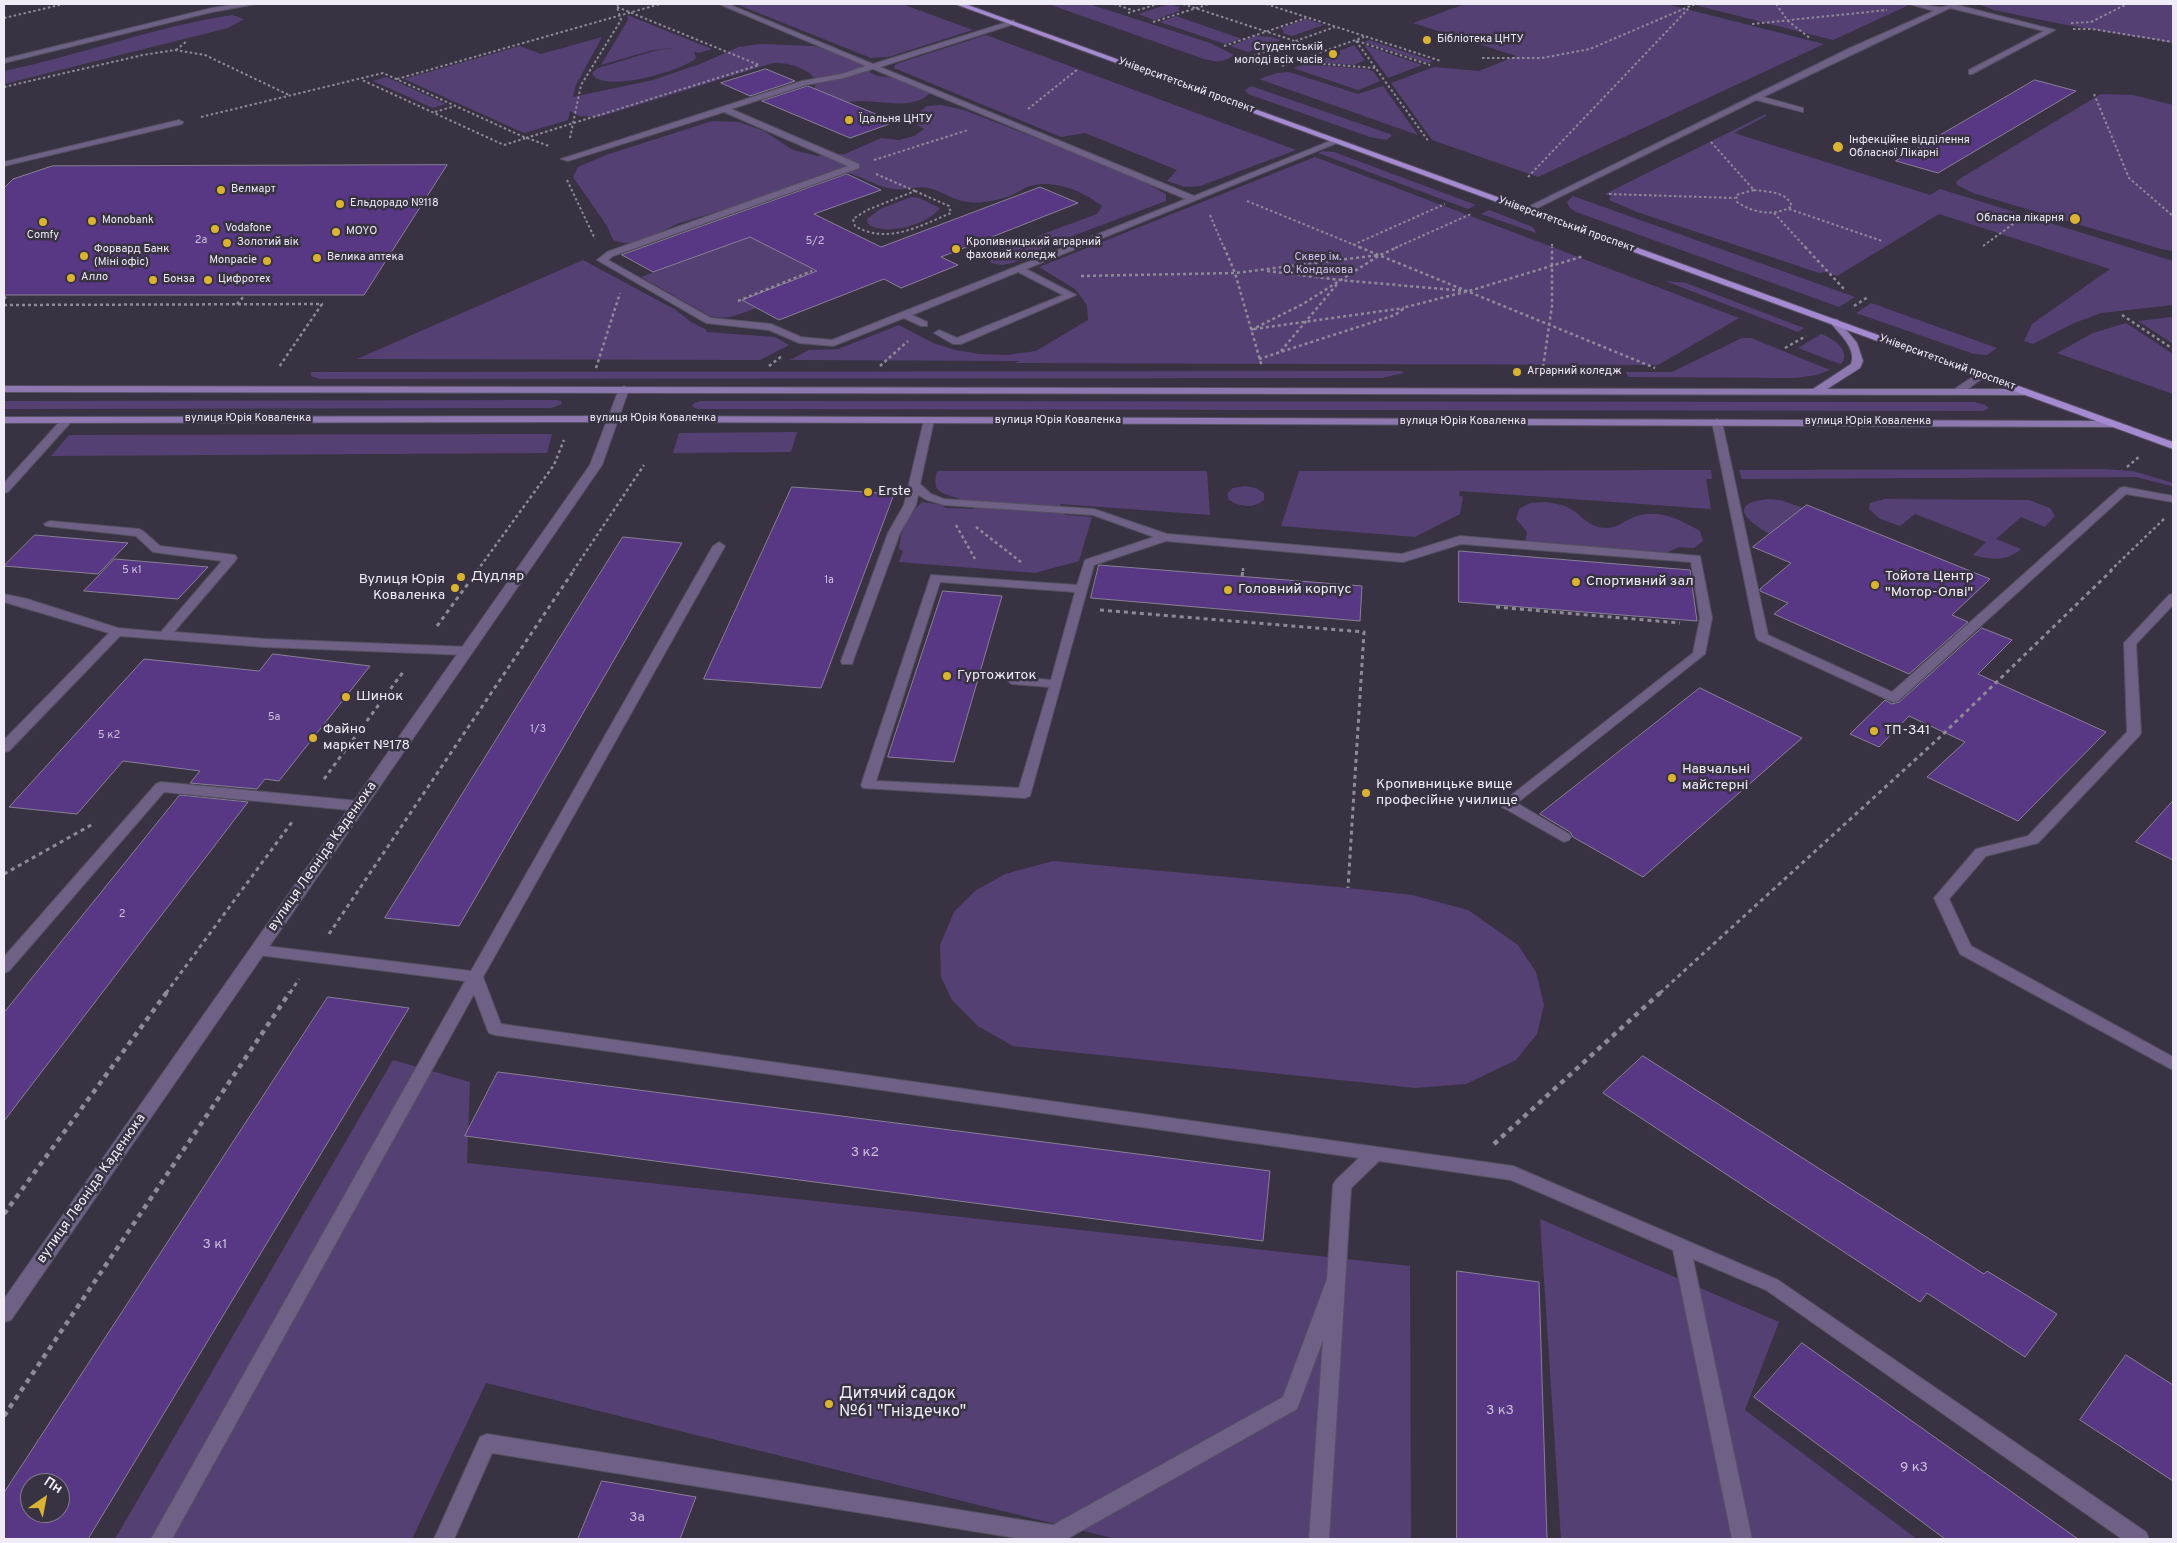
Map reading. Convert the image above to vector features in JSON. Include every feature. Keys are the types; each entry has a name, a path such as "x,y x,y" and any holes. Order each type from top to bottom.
{"main road":[{"name":"Університетський проспект","path":"960,4 2173,446"},
{"path":"1815,391 1856,366 1859,361 1855,348 1835,322"},
{"path":"4,389 2025,392"},
{"name":"вулиця Юрія Коваленка","path":"4,420 613,418 2113,424"}],"street":[{"path":"4,61 212,10 252,4"},
{"path":"722,4 1001,119 1198,197"},
{"path":"1913,4 1941,10"},
{"path":"1526,210 1853,50 1952,5 2051,30"},
{"path":"565,159 805,84 843,76 1011,22"},
{"path":"1972,72 2051,30"},
{"path":"1757,98 1800,110"},
{"path":"724,109 856,166"},
{"path":"4,164 180,122"},
{"path":"856,166 610,254 602,260 709,321 771,327 799,340 833,344 1338,141"},
{"path":"939,333 957,342 1071,295 1019,269"},
{"path":"905,315 924,324"},
{"path":"1957,392 1980,375"},
{"name":"вулиця Леоніда Каденюка","path":"4,1314 596,465 624,389"},
{"path":"4,490 68,420"},
{"path":"847,662 894,533 910,506 930,420"},
{"path":"1717,422 1762,637 1892,698 2124,490 2173,499"},
{"path":"915,484 919,491 925,495 944,502 1094,512 1165,537 1403,558 1460,540 1696,559 1706,618 1699,654 1507,804 1564,837"},
{"path":"50,524 139,532 157,549 231,558 164,636"},
{"path":"1082,589 935,578 868,785 1025,793 1056,684 1077,608 1089,563 1165,537"},
{"path":"161,1539 475,977 719,546"},
{"path":"2173,598 2130,643 2134,733 2033,840 1981,852 1941,898 1965,950 2173,1064"},
{"path":"4,748 117,632"},
{"path":"1012,680 1056,684"},
{"path":"4,967 161,787 359,806"},
{"path":"258,950 475,977"},
{"path":"475,977 495,1029 1513,1173 1772,1285 2139,1539"},
{"path":"1320,1539 1342,1185 1376,1154"},
{"path":"1681,1246 1742,1539"},
{"path":"444,1539 487,1443 1054,1537 1290,1403 1336,1279"}],"lane":[{"path":"4,598 23,602 117,632 265,643 467,651"}],"path":[{"path":"4,18 64,4"},
{"path":"396,79 660,4"},
{"path":"1114,4 1135,11"},
{"path":"1128,14 1158,4"},
{"path":"1183,4 1325,51"},
{"path":"1153,22 1209,4"},
{"path":"1266,4 1441,61"},
{"path":"1482,58 1542,58 1590,50 1696,4"},
{"path":"1776,4 1788,21 1811,39"},
{"path":"2071,23 2090,22 2126,4"},
{"path":"550,147 526,138 383,73 362,80 504,145 526,138 759,65 617,6"},
{"path":"1528,177 1689,8"},
{"path":"1752,24 1892,9"},
{"path":"1224,46 1307,17"},
{"path":"1253,56 1336,27"},
{"path":"2051,30 2092,29 2173,42"},
{"path":"1282,66 1365,36"},
{"path":"175,50 187,41"},
{"path":"1355,41 1430,65"},
{"path":"1355,41 1429,142"},
{"path":"4,87 143,55 175,50 205,54 289,95"},
{"path":"1295,62 1375,68"},
{"path":"856,166 1027,110 1080,67"},
{"path":"2094,94 2129,178 2173,216"},
{"path":"434,112 456,106"},
{"path":"1708,139 1754,190"},
{"path":"856,166 915,191 949,206 951,213 903,232 887,235 870,234 855,226 853,219 867,210 915,191"},
{"path":"1219,189 1656,368"},
{"path":"1735,198 1740,192 1754,190 1770,191 1785,196 1792,203 1789,209"},
{"path":"1605,194 1735,198 1741,205 1748,208 1774,212 1789,209 1882,241"},
{"path":"1198,197 1235,273 1262,367"},
{"path":"1353,245 1445,203"},
{"path":"1251,330 1303,304 1380,255 1477,211"},
{"path":"1774,212 1844,289"},
{"path":"1983,246 2028,213"},
{"path":"1543,367 1550,324 1554,265 1552,244"},
{"path":"1081,276 1235,273 1380,255"},
{"path":"1251,330 1406,307 1470,291 1584,256"},
{"path":"597,366 622,287 600,271 613,266"},
{"path":"1261,270 1340,280 1470,291"},
{"path":"746,325 754,309 737,300 812,271"},
{"path":"1281,352 1340,280"},
{"path":"4,299 7,295"},
{"path":"237,304 245,295"},
{"path":"1848,310 1868,298"},
{"path":"4,305 322,304 275,373"},
{"path":"1259,358 1395,315 1406,307"},
{"path":"2122,316 2173,349"},
{"path":"880,366 924,324"},
{"path":"1785,348 1807,336"},
{"path":"769,366 778,358"},
{"path":"2127,467 2144,454"},
{"path":"4,1214 554,465"},
{"path":"944,502 987,582"},
{"path":"944,502 1053,586"},
{"path":"1469,1166 1939,738 2166,517"},
{"path":"1242,576 1244,566"},
{"path":"1496,607 1705,626"},
{"path":"1077,608 1364,632 1348,888"},
{"path":"4,874 100,820"}],"green space":[{"path":"736,4 902,4 973,30 888,57 871,58"},
{"path":"1048,4 1089,4 1210,43 1234,55 1219,61 1204,59"},
{"path":"1169,4 1180,7 1178,9 1180,11 1154,20 1138,14"},
{"path":"1465,4 1666,4 1824,44 1538,177 1432,140 1391,83 1434,67 1479,71 1516,56 1413,23"},
{"path":"1691,4 1903,4 1909,5 1833,40"},
{"path":"2173,4 2173,43 2061,24 1994,10 1981,5"},
{"path":"232,15 244,19 228,28 4,84 4,71 174,27"},
{"path":"627,15 712,49 699,53 678,48 694,52 696,58 689,63 661,74 626,81 610,82 599,79 592,73 598,68 654,51 673,48 653,50 601,65 628,20"},
{"path":"1176,16 1242,39 1225,44 1160,22"},
{"path":"1306,19 1324,25 1292,36 1283,33 1284,31 1281,28"},
{"path":"986,35 1296,150 1200,186 1185,187 1167,181 1177,170 1085,133 1061,137 894,68 899,63"},
{"path":"1256,36 1281,40 1248,52 1230,46"},
{"path":"602,37 576,85 573,97 653,80 700,64 739,47 761,44 813,46 836,52 864,63 870,72 877,76 913,80 933,90 926,97 908,103 858,101 831,104 814,92 816,80 808,72 791,65 773,63 599,117 579,116 570,111 568,120 524,133 404,79 520,46 541,54"},
{"path":"1369,40 1433,61 1428,63 1364,42"},
{"path":"1354,45 1365,60 1354,65 1310,62 1341,54 1339,51"},
{"path":"1364,45 1422,65 1388,78"},
{"path":"1305,64 1366,69 1373,71 1380,81 1358,90 1293,68"},
{"path":"1289,72 1358,94 1383,86 1418,135 1259,79 1277,73"},
{"path":"386,77 446,104 433,108 373,81"},
{"path":"1251,86 1392,136 1386,140 1370,137 1248,94 1245,90"},
{"path":"2101,94 2133,95 2173,105 2173,251 1973,193 1957,185 1956,182 1961,178"},
{"path":"941,105 964,110 1085,157 1116,167 1166,194 1166,201 1051,244 1013,263 1002,265 991,263 988,257 1000,250 1097,214 1102,206 1077,191 1058,185 1039,184 1000,199 973,202 959,200 928,188 894,189 885,187 838,171 829,172 757,199 677,224 639,243 623,243 613,240 607,226 573,177 578,167 606,155 712,121 739,122 764,131 793,150 817,156 845,154 881,138 899,140 914,136 924,129 914,123 915,115 927,106"},
{"path":"1766,114 1766,116 1734,133 1930,195 1940,189 2173,261 2173,305 2101,313 2074,323 2033,344 2024,341 2032,324 2110,269 1939,214 1837,276 1826,272 1819,273 1637,212 1609,200 1611,196 1605,194"},
{"path":"1323,151 1334,152 1476,205 1468,209 1318,153"},
{"name":"Сквер ім. О. Кондакова","path":"1315,157 1739,318 1658,365 1015,363 1019,361 790,360 809,350 838,349 899,325 933,343 955,350 980,354 1007,355 1036,351 1088,320 1087,305 1075,289 1039,267"},
{"path":"1573,196 1855,297 1839,307 1576,212 1569,207 1567,202"},
{"path":"911,197 919,198 940,208 926,219 906,227 885,229 876,228 868,224 867,219 880,209"},
{"path":"1489,210 1533,227 1536,233 1481,214"},
{"path":"750,237 817,271 742,300 756,308 722,318 710,316 641,277"},
{"path":"583,260 676,310 707,332 775,337 789,345 760,360 357,359"},
{"path":"1665,281 1686,283 1804,328 1798,332"},
{"path":"1871,303 1997,348 1987,355 1974,354 1856,313"},
{"path":"2173,317 2173,344 2138,321"},
{"path":"2126,323 2173,354 2173,394 2057,353 2093,333"},
{"path":"1821,334 1830,338 1842,348 1844,352 1843,362 1840,364 1798,348"},
{"path":"1742,338 1751,338 1830,370 1816,375 1795,378 1628,377 1626,372 1672,372"},
{"path":"1402,371 1403,373 1382,378 320,379 311,376 311,372"},
{"path":"4,401 561,401 562,404 551,408 4,409"},
{"path":"701,401 1974,402 1989,408 1983,411 1944,411 697,409 692,406 694,403"},
{"path":"797,432 791,452 673,453 679,433"},
{"path":"552,434 547,453 51,456 69,435"},
{"path":"2104,469 2133,471 2173,483 2173,485 2136,477 1742,479 1739,470"},
{"path":"1711,470 1712,479 1706,479 1711,509 1460,491 1459,495 1463,497 1460,514 1415,537 1281,526 1299,471"},
{"path":"937,471 1207,471 1210,515 1060,504 1065,515 1092,517 1079,561 1035,573 899,562 903,551 899,549 901,534 908,518 922,502 942,505 946,508 974,509 961,500 938,490 935,483"},
{"path":"1245,486 1256,488 1264,493 1264,500 1256,505 1247,506 1229,500 1227,494 1233,488"},
{"path":"1769,499 1780,500 1803,508 1770,534 1754,524 1745,513 1745,508 1748,504"},
{"path":"1884,499 2029,500 2050,508 2055,516 2045,527 2021,517 1996,539 2021,549 2010,556 1992,559 1973,555 1986,542 1915,514 1900,526 1880,519 1869,509 1870,503"},
{"path":"1546,502 1565,506 1593,525 1605,528 1615,527 1637,516 1646,514 1662,515 1678,520 1700,531 1703,541 1694,548 1679,547 1665,553 1638,557 1525,543 1527,532 1516,519 1519,509 1530,503"},
{"path":"1053,861 1412,895 1468,910 1518,945 1536,972 1544,1005 1537,1034 1516,1060 1466,1084 1416,1088 1013,1046 978,1026 952,1000 941,977 940,945 954,912 975,891 1005,874"},
{"path":"393,1060 470,1082 467,1163 1410,1266 1411,1539 1116,1539 486,1383 412,1539 115,1539"},
{"path":"1540,1219 1779,1322 1745,1410 1917,1539 1561,1539"}],"building":[{"path":"766,69 795,81 750,96 721,83"},
{"path":"2035,80 2076,91 1938,173 1896,161"},
{"path":"808,86 895,122 850,138 762,101"},
{"path":"447,165 364,295 4,295 4,188 13,179 52,166"},
{"path":"847,174 881,190 814,214 881,247 1040,187 1078,203 941,257 958,265 901,288 884,279 779,320 742,300 817,271 750,237 653,272 622,255"},
{"path":"792,487 894,494 821,688 704,679"},
{"name":"Тойота Центр \"Мотор-Олві\"","path":"1807,505 1990,579 1952,615 1968,622 1909,674 1774,614 1788,603 1760,591 1760,589 1791,563 1753,547"},
{"path":"35,535 128,543 98,574 4,566"},
{"path":"623,537 682,543 459,926 385,918"},
{"name":"Спортивний зал","path":"1459,551 1690,570 1697,621 1459,602"},
{"path":"115,559 208,567 178,599 84,591"},
{"name":"Головний корпус","path":"1099,565 1362,586 1360,621 1091,598"},
{"name":"Гуртожиток","path":"943,591 1002,596 954,762 888,757"},
{"path":"1982,628 2012,640 1978,674 2106,732 2018,821 1927,777 1965,742 1909,716 1879,747 1850,734 1885,700 1892,704 1899,702"},
{"path":"273,654 370,666 279,781 265,779 257,789 190,783 200,771 123,761 77,814 9,807 144,659 259,671"},
{"name":"Навчальні майстерні","path":"1700,688 1802,738 1643,877 1573,837 1570,832 1540,814"},
{"path":"180,795 248,802 4,1121 4,1013"},
{"path":"2173,801 2173,860 2136,842"},
{"path":"328,997 409,1008 88,1539 4,1539 4,1493"},
{"path":"1643,1056 1984,1274 1987,1271 2057,1314 2025,1357 1927,1293 1920,1302 1603,1093"},
{"path":"498,1072 1270,1171 1263,1241 465,1136"},
{"path":"1457,1271 1539,1282 1547,1539 1457,1539"},
{"path":"1802,1343 2078,1539 1945,1539 1754,1397"},
{"path":"2126,1355 2173,1385 2173,1481 2080,1420"},
{"path":"602,1481 696,1497 680,1539 578,1539"}],"place":[{"name":"Бібліотека ЦНТУ","path":"1427,40"},
{"name":"Студентській молоді всіх часів","path":"1333,54"},
{"name":"Їдальня ЦНТУ","path":"849,120"},
{"name":"Інфекційне відділення Обласної Лікарні","path":"1838,147"},
{"name":"Велмарт","path":"221,190"},
{"name":"Ельдорадо №118","path":"340,204"},
{"name":"Обласна лікарня","path":"2075,219"},
{"name":"Monobank","path":"92,221"},
{"name":"Comfy","path":"43,222"},
{"name":"Vodafone","path":"215,229"},
{"name":"MOYO","path":"336,232"},
{"name":"Золотий вік","path":"227,243"},
{"name":"Кропивницький аграрний фаховий коледж","path":"956,249"},
{"name":"Форвард Банк (Міні офіс)","path":"84,256"},
{"name":"Велика аптека","path":"317,258"},
{"name":"Monpacie","path":"267,261"},
{"name":"Алло","path":"71,278"},
{"name":"Бонза","path":"153,280"},
{"name":"Цифротех","path":"208,280"},
{"name":"Аграрний коледж","path":"1517,372"},
{"name":"Erste","path":"868,492"},
{"name":"Дудляр","path":"461,577"},
{"name":"Спортивний зал","path":"1576,582"},
{"name":"Тойота Центр \"Мотор-Олві\"","path":"1875,585"},
{"name":"Вулиця Юрія Коваленка","path":"455,588"},
{"name":"Головний корпус","path":"1228,590"},
{"name":"Гуртожиток","path":"947,676"},
{"name":"Шинок","path":"346,697"},
{"name":"ТП-341","path":"1874,731"},
{"name":"Файно маркет №178","path":"313,738"},
{"name":"Навчальні майстерні","path":"1672,778"},
{"name":"Кропивницьке вище професійне училище","path":"1366,793"},
{"name":"Дитячий садок №61 \"Гніздечко\"","path":"829,1404"}]}
